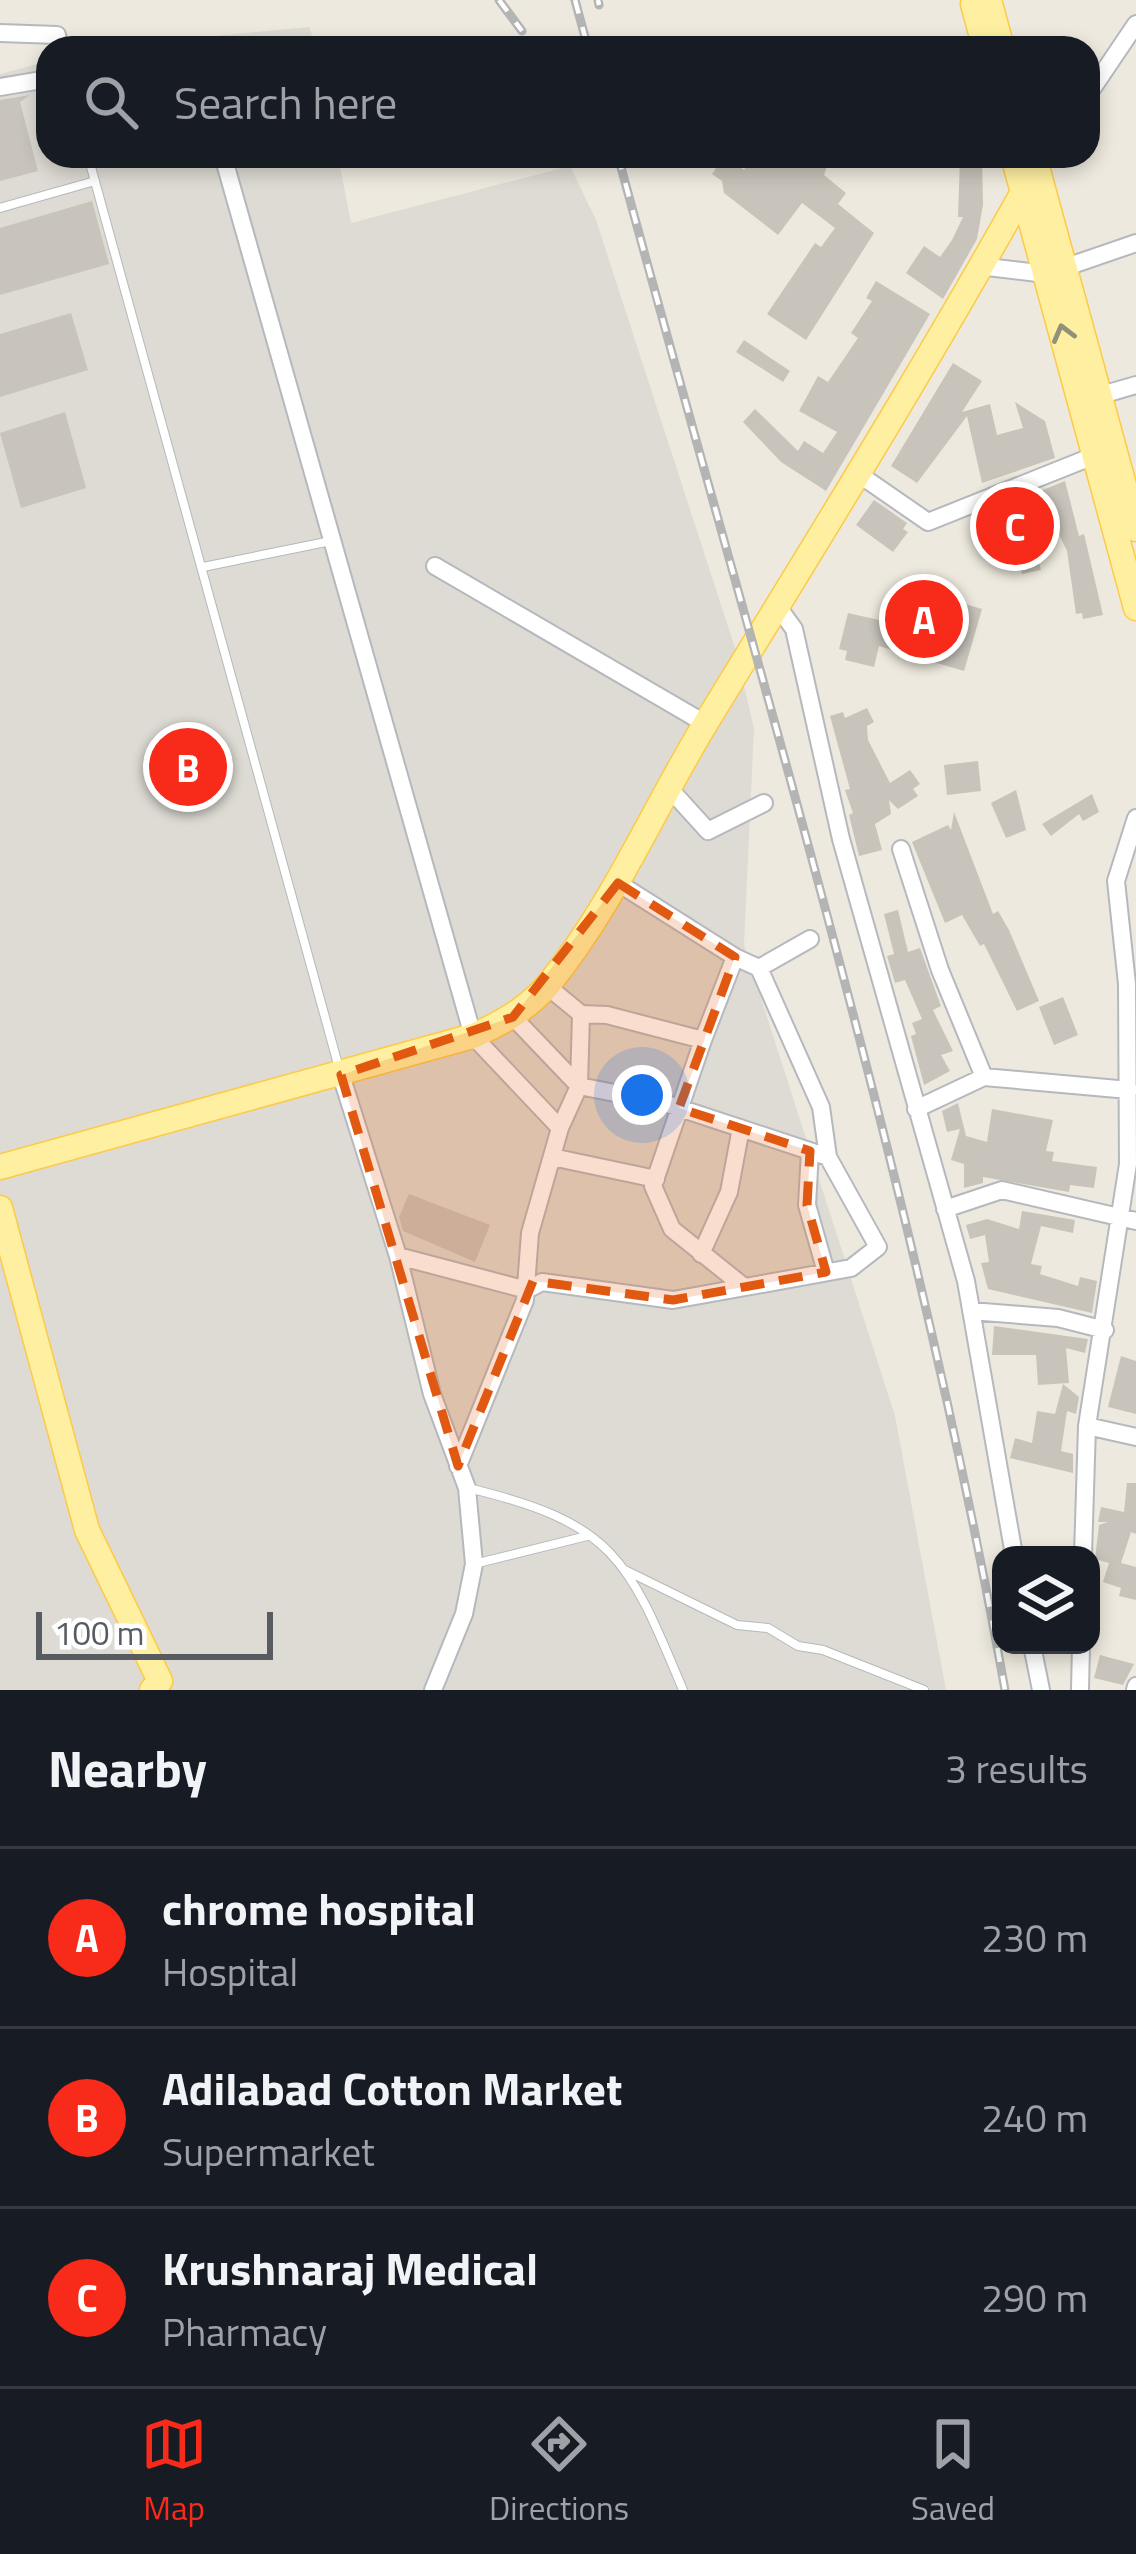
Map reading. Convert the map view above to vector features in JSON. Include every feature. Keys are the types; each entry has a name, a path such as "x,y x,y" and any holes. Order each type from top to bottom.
{"main road":[{"path":"972,0 982,36"},
{"path":"988,0 999,36"},
{"path":"1016,168 1058,272"},
{"path":"1040,168 1058,272 1092,398 1129,475 1136,529"},
{"path":"0,1167 473,1036 513,1017 547,986 618,883 668,787 860,475 1023,192"},
{"path":"1092,398 1096,455 1136,608"},
{"path":"0,1208 87,1530 163,1687"}],"street":[{"path":"1100,77 1136,24"},
{"path":"0,33 57,36"},
{"path":"0,86 36,81"},
{"path":"226,168 473,1036 560,1128"},
{"path":"1023,192 1035,168"},
{"path":"980,266 1058,272 1136,243"},
{"path":"1092,398 1136,385"},
{"path":"860,475 928,522 1096,455"},
{"path":"435,566 706,724"},
{"path":"778,607 794,629 841,839 971,1311 1012,1546"},
{"path":"668,787 708,831 764,803"},
{"path":"1083,1546 1087,1426 1128,1219 1132,1005 1117,881 1136,818"},
{"path":"902,849 940,970 984,1077"},
{"path":"398,1256 527,1290 542,1282 673,1300 851,1268 878,1246 828,1156 820,1106 759,968 618,883"},
{"path":"759,968 810,939"},
{"path":"735,957 652,1186 672,1228 743,1286"},
{"path":"547,986 581,1014 607,1015 703,1040"},
{"path":"458,1466 527,1290 530,1233 560,1128 579,1086 581,1014"},
{"path":"513,1017 579,1086 679,1108 828,1156"},
{"path":"340,1075 398,1256 432,1394 467,1488 474,1564 464,1615 433,1690"},
{"path":"916,1108 984,1077 1129,1090"},
{"path":"701,1254 729,1192 741,1128"},
{"path":"809,1151 807,1205 826,1272"},
{"path":"552,1157 656,1179"},
{"path":"945,1209 1002,1190 1128,1219"},
{"path":"971,1311 1058,1318 1105,1330"},
{"path":"1087,1426 1136,1437"},
{"path":"1034,1654 1041,1690"},
{"path":"1080,1690 1081,1654"}],"lane":[{"path":"91,168 340,1075"},
{"path":"0,208 95,181"},
{"path":"203,567 334,540"},
{"path":"467,1488 540,1506 589,1535 627,1570 732,1624 768,1628 793,1644 823,1650 924,1690"},
{"path":"474,1564 589,1535"},
{"path":"627,1570 683,1690"}],"highlighted area":[{"path":"618,883 735,957 679,1108 810,1151 807,1205 826,1272 673,1300 533,1281 458,1466 341,1075 513,1017"}],"shaded area":[{"path":"309,27 312,36 213,36"},
{"path":"36,64 36,168 340,168 351,223 571,168 596,220 735,648 754,728 744,945 895,1416 946,1690 0,1690 0,74"}],"building":[{"path":"30,95 20,102 38,171 0,181 0,100"},
{"path":"716,168 826,168 824,175 846,193 838,204 874,233 806,340 767,314 815,243 821,247 835,228 802,203 778,235 724,193 722,181 712,174"},
{"path":"960,168 982,168 977,239 943,299 906,273 924,246 940,257 963,217 958,217"},
{"path":"92,201 109,264 0,295 0,228"},
{"path":"876,281 930,314 826,491 781,462 743,422 755,409 798,451 804,441 823,453 837,432 799,411 818,376 828,382 858,338 851,333 872,301 866,298"},
{"path":"71,313 88,370 0,397 0,334"},
{"path":"744,340 790,371 783,382 736,352"},
{"path":"953,363 982,381 962,412 990,404 997,435 1023,428 1015,402 1045,421 1055,458 982,483 967,416 917,483 891,466"},
{"path":"65,412 86,488 21,508 0,433"},
{"path":"1065,481 1079,536 1084,534 1103,615 1083,619 1082,613 1076,614 1067,551 1056,528 1032,535 1041,570 1022,574 1006,505"},
{"path":"874,500 907,523 903,529 908,532 893,552 856,525"},
{"path":"907,587 982,609 964,671 879,646 874,667 845,660 847,651 839,649 848,613 897,624"},
{"path":"867,708 874,722 867,726 868,740 890,783 910,770 920,784 913,789 918,796 898,809 889,800 891,814 875,824 882,850 859,856 845,790 850,789 830,716 843,712 845,718"},
{"path":"978,761 981,791 947,795 944,765"},
{"path":"1016,790 1026,830 1006,838 991,803"},
{"path":"1092,794 1099,812 1083,821 1079,814 1051,836 1042,824"},
{"path":"954,812 993,914 998,911 1009,930 1039,1001 1017,1011 984,944 980,946 962,915 945,923 912,842 948,825 951,830"},
{"path":"898,910 908,952 920,948 941,1006 933,1010 953,1051 941,1055 950,1071 924,1085 911,1036 916,1034 912,1023 922,1019 905,980 895,983 887,956 894,954 884,914"},
{"path":"1063,997 1078,1035 1054,1045 1039,1007"},
{"path":"958,1103 966,1136 987,1142 992,1109 1053,1120 1046,1151 1054,1152 1052,1161 1097,1167 1094,1188 1070,1185 1069,1192 983,1177 983,1183 964,1188 964,1164 951,1160 960,1129 947,1132 942,1111"},
{"path":"409,1194 490,1225 475,1262 403,1231 399,1217"},
{"path":"1022,1211 1075,1220 1073,1233 1041,1226 1031,1264 1042,1266 1040,1274 1078,1286 1080,1277 1097,1281 1092,1313 988,1289 981,1263 989,1262 985,1235 970,1239 966,1225 987,1219 1019,1229"},
{"path":"994,1326 1088,1339 1085,1353 1066,1348 1069,1383 1038,1385 1036,1355 992,1355"},
{"path":"1121,1356 1136,1361 1136,1414 1108,1407"},
{"path":"1063,1384 1079,1397 1076,1414 1067,1411 1061,1451 1073,1454 1073,1473 1010,1458 1015,1438 1032,1443 1037,1411 1055,1414"},
{"path":"1127,1483 1136,1483 1136,1534 1131,1532 1121,1563 1136,1567 1136,1600 1119,1596 1121,1588 1103,1582 1109,1563 1100,1560 1097,1546 1099,1525 1108,1522 1098,1522 1101,1507 1124,1512"},
{"path":"1100,1655 1134,1664 1123,1685 1094,1678"}],"railway":[{"path":"499,0 522,31"},
{"path":"575,0 585,36"},
{"path":"598,0 599,5"},
{"path":"621,168 878,1110 925,1303 1005,1690"}],"place":[{"name":"Krushnaraj Medical","path":"1015,526"},
{"name":"chrome hospital","path":"924,619"},
{"name":"Adilabad Cotton Market","path":"188,767"}]}
